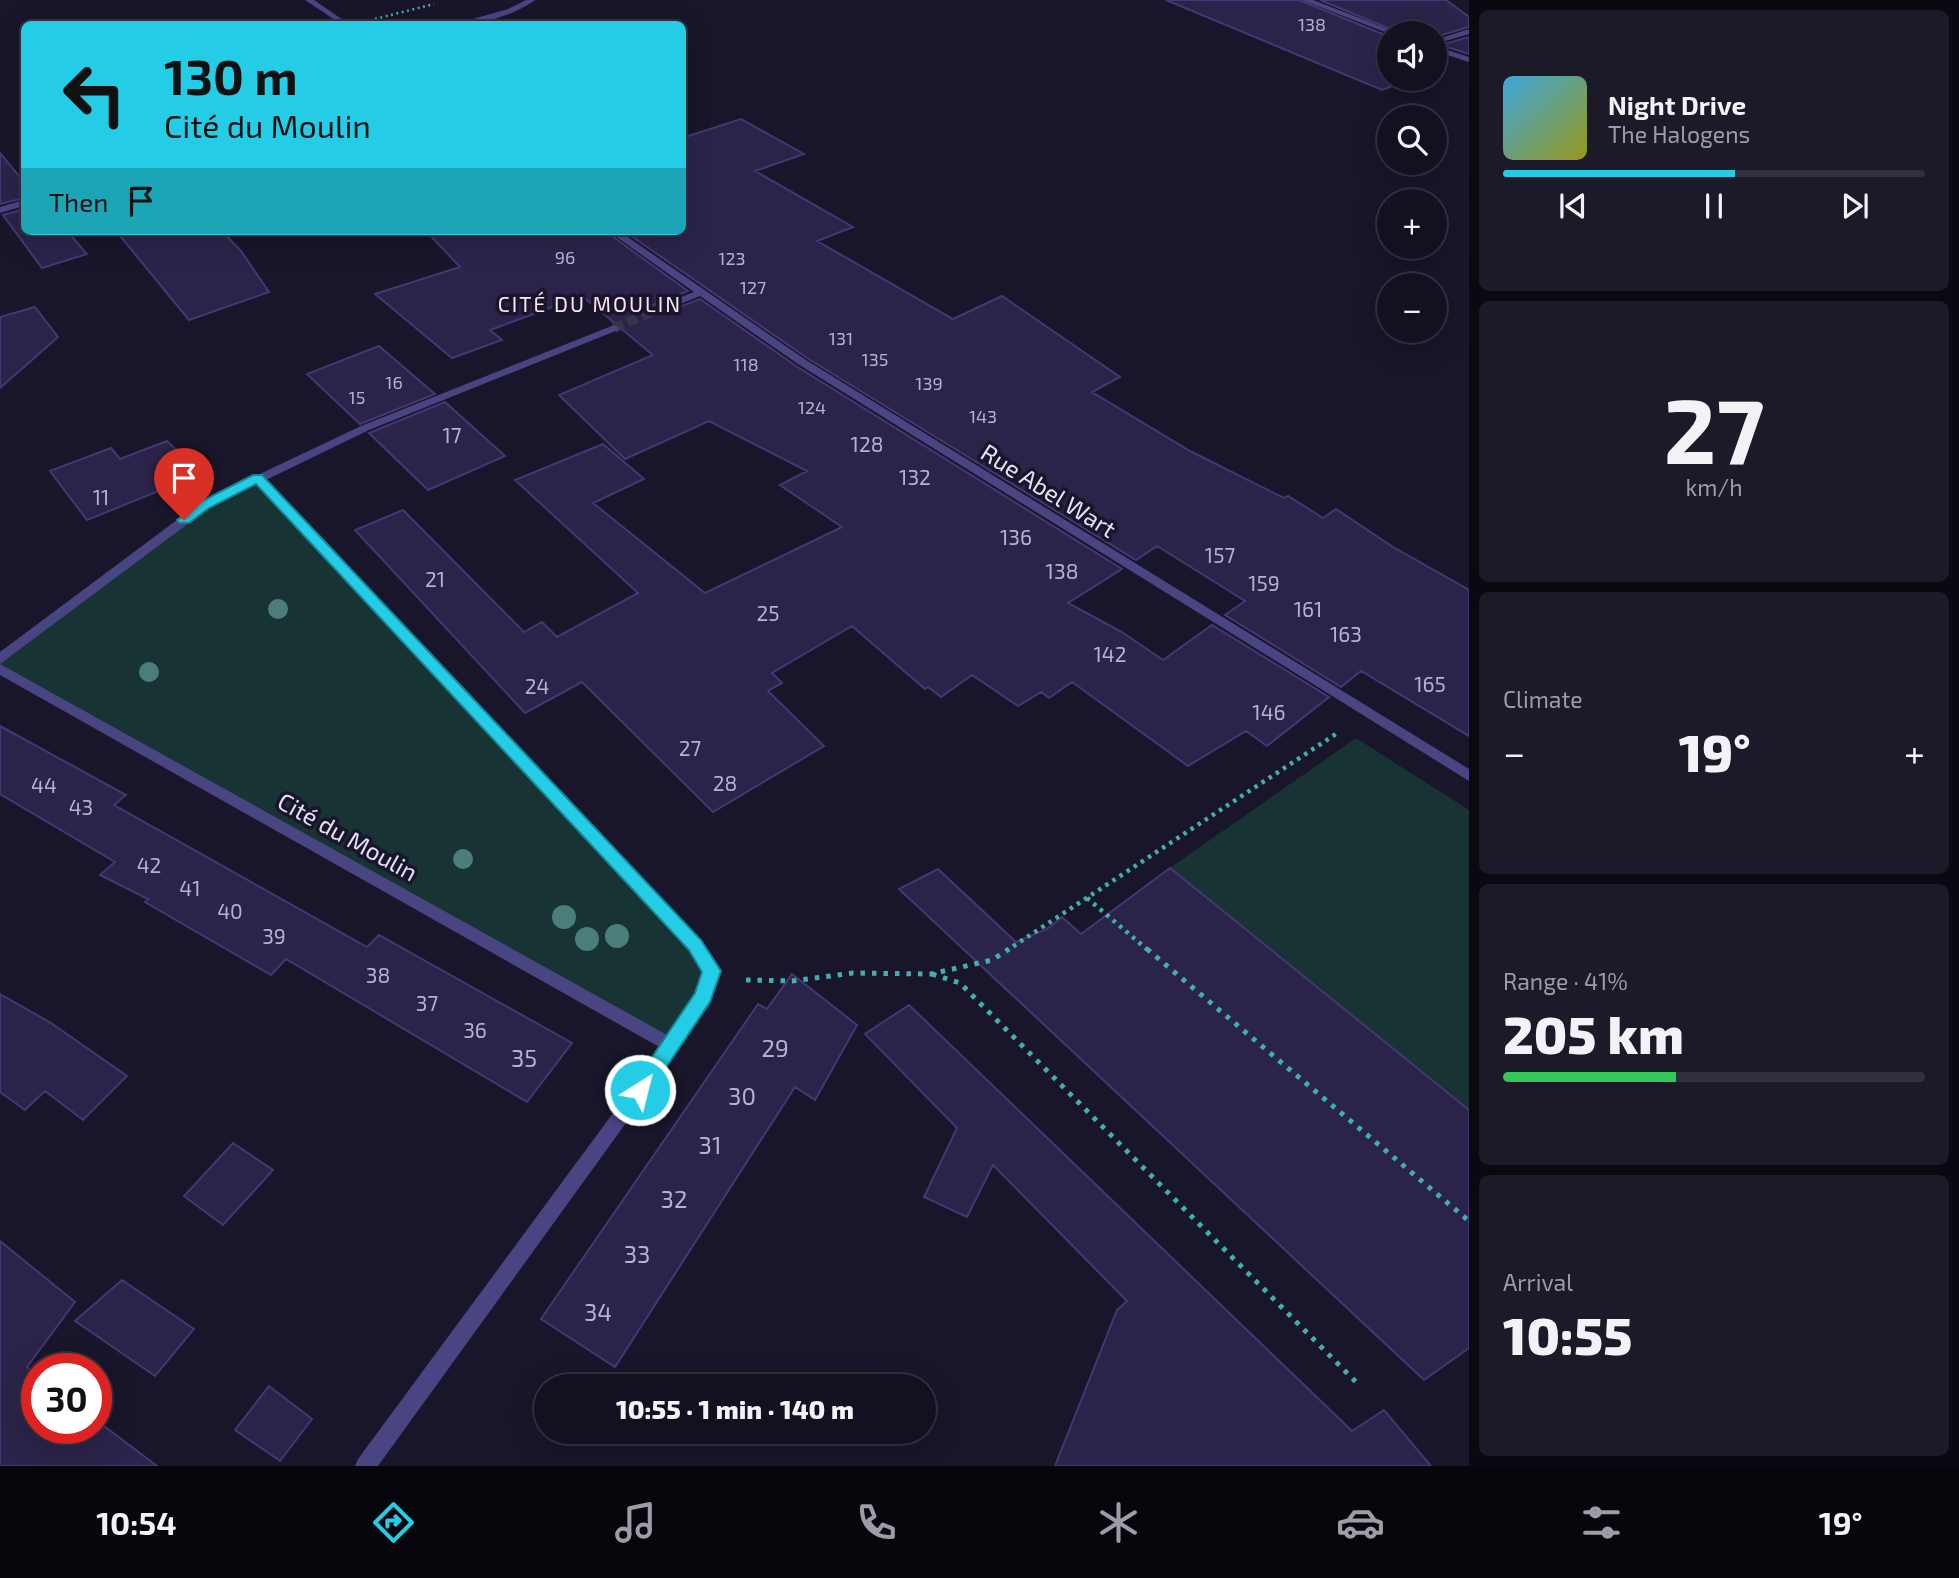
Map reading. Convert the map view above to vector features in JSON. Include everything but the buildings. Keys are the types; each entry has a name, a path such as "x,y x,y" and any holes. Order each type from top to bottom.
{"street":[{"path":"310,0 341,21"},
{"path":"471,21 511,11 531,0"},
{"path":"1306,0 1377,27"},
{"path":"1447,38 1469,32"},
{"path":"1447,52 1469,60"},
{"path":"0,210 21,204"},
{"name":"Rue Abel Wart","path":"619,235 802,362 1469,776"},
{"path":"656,310 699,293"},
{"path":"0,659 205,505 365,428 614,328"},
{"path":"258,478 695,945 712,971 703,996 672,1046 365,1466"},
{"name":"Cité du Moulin","path":"0,669 672,1046"}],"path":[{"path":"366,21 437,3"},
{"path":"712,971 741,979 792,981 853,973 932,974 992,960 1333,737 1365,711"},
{"path":"1087,898 1469,1221"},
{"path":"932,974 960,984 1358,1384"}],"green space":[{"path":"258,478 712,971 672,1046 0,669 0,659 205,505"},
{"path":"1356,738 1469,810 1469,1114 1164,872"}],"tunnel":[{"path":"614,328 656,310"}],"district":[{"name":"CITÉ DU MOULIN","path":"590,303"}],"route":[{"path":"184,520 205,505 258,478 695,945 712,971 703,996 640,1090"}]}
